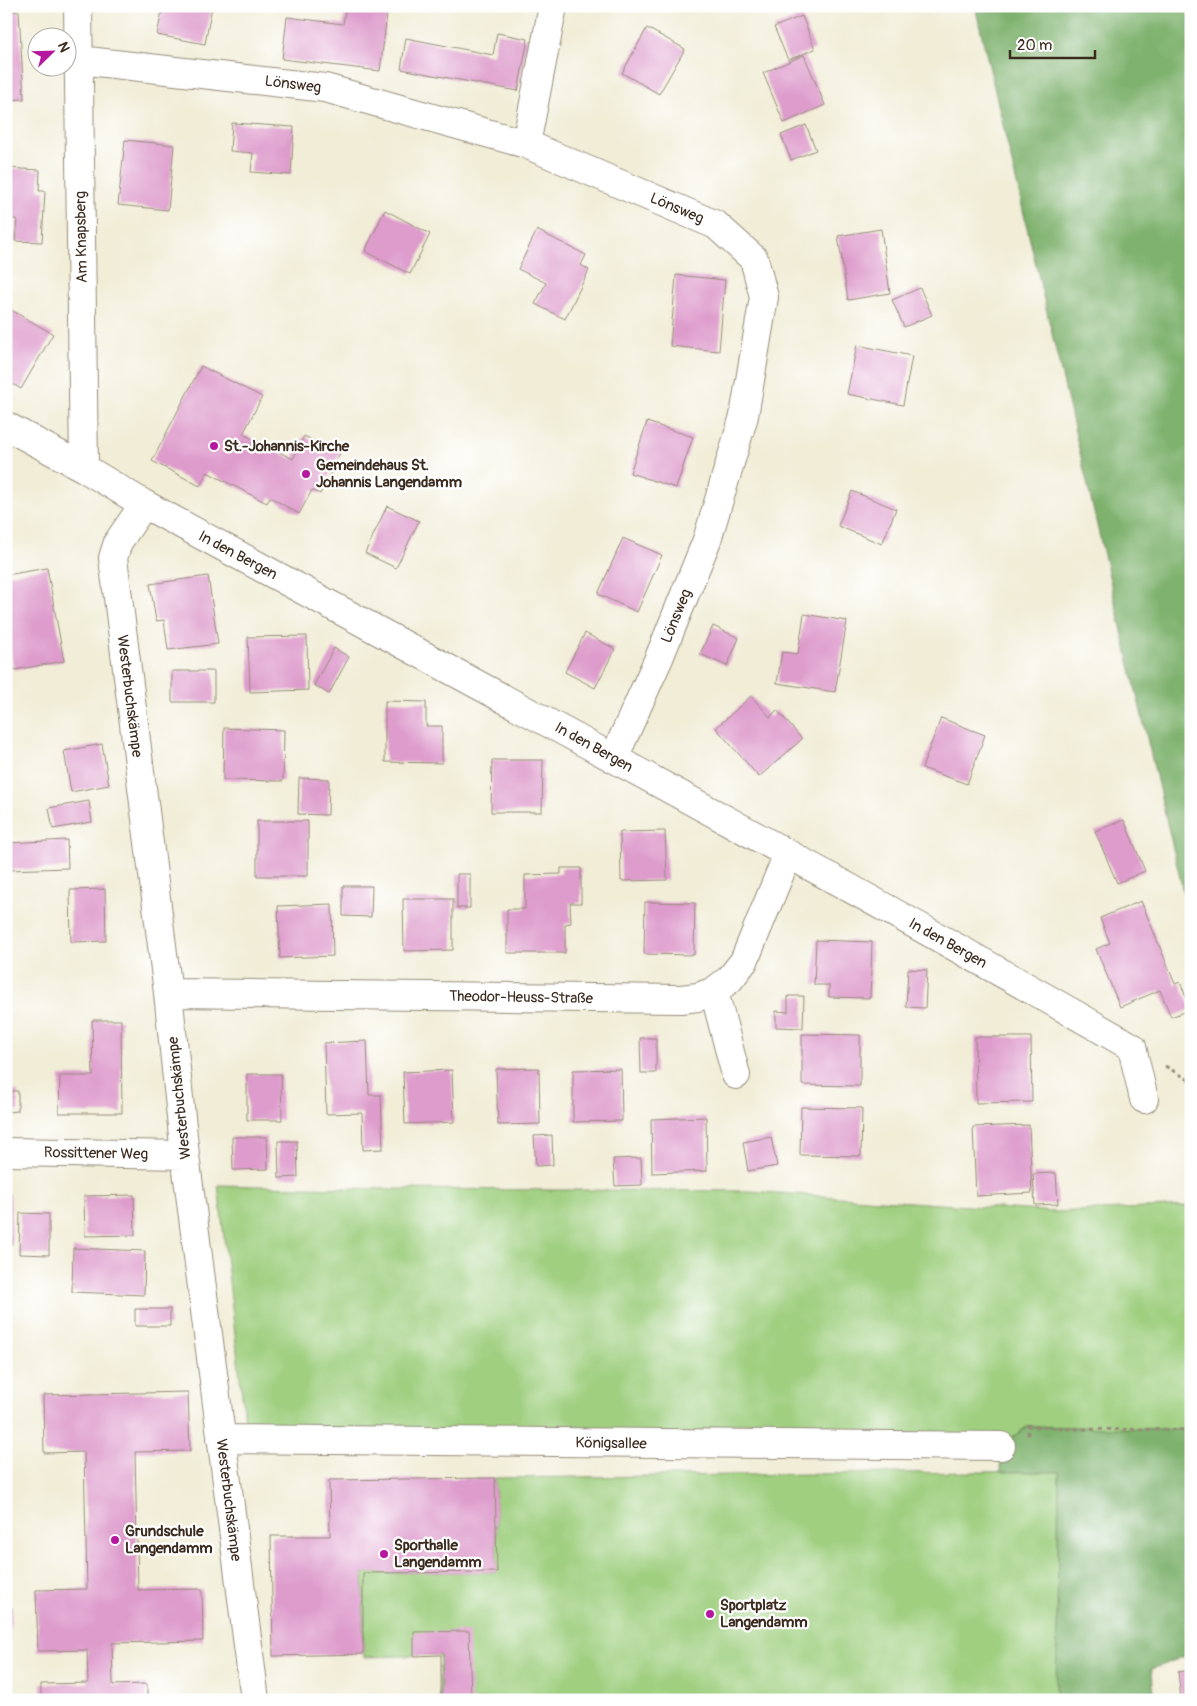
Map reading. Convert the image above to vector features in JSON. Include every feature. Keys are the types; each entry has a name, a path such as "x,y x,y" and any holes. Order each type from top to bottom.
{"street":[{"name":"Am Knapsberg","path":"78,6 84,468"},
{"path":"526,144 553,6"},
{"name":"Lönsweg","path":"79,60 325,88 526,144 716,225 754,259 764,297 744,416 707,540 659,658 614,758"},
{"name":"In den Bergen","path":"6,426 84,468 144,504 614,758 1132,1047 1144,1099"},
{"name":"Westerbuchskämpe","path":"144,504 118,542 113,558 168,993 185,1154 255,1700"},
{"name":"Theodor-Heuss-Straße","path":"168,993 681,999 698,997 714,991 730,979 744,961 788,854"},
{"path":"714,991 736,1075"},
{"name":"Rossittener Weg","path":"6,1152 185,1154"},
{"name":"Königsallee","path":"221,1439 1001,1446"}],"path":[{"path":"1001,1446 1027,1452 1028,1426 1062,1429 1191,1430"}],"green space":[{"path":"975,6 1191,6 1191,925"},
{"path":"218,1185 390,1189 750,1191 1055,1212 1191,1206 1191,1430 1028,1426 1001,1446 247,1439"},
{"path":"1028,1426 1191,1430 1191,1654 1152,1669 1154,1700 1056,1700 1059,1472 1000,1472 1001,1446"},
{"name":"Sportplatz Langendamm","path":"1059,1471 1056,1700 440,1700 440,1655 364,1657 363,1573 497,1572 495,1478"}],"building":[{"path":"163,6 212,6 205,44 157,35"},
{"path":"346,6 388,6 380,71 282,59 287,17 343,24"},
{"path":"19,11 24,99 6,100 6,12"},
{"path":"802,16 815,49 788,60 774,27"},
{"path":"647,28 685,49 659,94 622,73"},
{"path":"497,33 528,39 518,91 401,69 406,38 493,55"},
{"path":"804,55 825,105 784,123 763,73"},
{"path":"232,123 294,127 291,175 251,172 253,153 230,151"},
{"path":"806,125 816,150 791,160 781,135"},
{"path":"125,140 174,145 168,210 118,205"},
{"path":"6,168 40,170 39,191 45,191 42,242 15,241 17,219 6,219"},
{"path":"385,210 430,234 410,274 365,251"},
{"path":"881,229 890,293 848,300 838,236"},
{"path":"537,230 586,255 581,265 589,270 565,319 535,304 546,283 518,269"},
{"path":"676,275 725,280 719,351 670,346"},
{"path":"920,288 932,315 904,327 892,300"},
{"path":"6,307 53,334 21,389 6,380"},
{"path":"857,345 912,356 903,405 847,394"},
{"name":"St.-Johannis-Kirche","path":"201,366 262,397 243,434 293,459 304,436 340,453 320,494 312,490 299,514 270,497 267,503 207,472 200,486 152,461"},
{"path":"647,422 693,437 676,488 630,473"},
{"path":"852,491 896,509 882,544 838,526"},
{"path":"387,506 419,521 396,568 365,553"},
{"path":"623,538 662,555 637,612 598,594"},
{"path":"47,568 64,661 14,670 6,627 6,607 11,606 6,575"},
{"path":"208,576 218,644 168,650 164,620 156,621 150,584"},
{"path":"804,614 847,621 835,692 777,683 782,652 798,654"},
{"path":"713,626 739,638 727,666 700,654"},
{"path":"585,633 615,649 595,688 565,672"},
{"path":"307,636 308,690 250,692 248,637"},
{"path":"334,648 349,657 329,694 314,685"},
{"path":"172,671 214,671 214,702 172,702"},
{"path":"751,696 770,717 777,710 802,739 759,777 716,728"},
{"path":"385,701 426,702 426,726 442,726 442,763 385,762"},
{"path":"941,718 985,735 967,784 922,768"},
{"path":"224,728 284,730 283,781 223,780"},
{"path":"102,744 109,785 71,792 64,751"},
{"path":"492,760 543,760 542,812 491,812"},
{"path":"299,778 329,779 328,815 298,814"},
{"path":"89,801 92,822 53,829 49,808"},
{"path":"1124,820 1145,871 1117,883 1095,831"},
{"path":"257,821 308,821 308,876 257,876"},
{"path":"665,831 667,880 621,881 620,832"},
{"path":"67,840 68,868 8,870 7,843"},
{"path":"561,868 581,868 581,903 570,903 571,923 565,924 565,953 507,953 507,909 525,909 525,875 561,874"},
{"path":"457,874 470,874 470,908 457,908"},
{"path":"343,886 372,886 371,917 343,916"},
{"path":"105,889 106,941 71,942 70,890"},
{"path":"403,899 453,899 453,950 404,951"},
{"path":"1141,901 1175,984 1180,982 1191,1009 1171,1017 1160,990 1120,1007 1096,949 1110,943 1100,918"},
{"path":"645,902 695,903 694,955 644,954"},
{"path":"332,904 333,956 280,958 278,906"},
{"path":"816,940 872,942 870,998 829,997 829,985 814,985"},
{"path":"908,969 927,970 925,1008 906,1007"},
{"path":"788,996 804,996 803,1028 776,1027 776,1011 788,1012"},
{"path":"92,1020 121,1020 122,1113 59,1113 60,1076 93,1076"},
{"path":"802,1034 860,1035 860,1086 802,1085"},
{"path":"975,1037 1031,1037 1032,1102 976,1103"},
{"path":"640,1038 656,1038 656,1073 641,1073"},
{"path":"367,1041 369,1095 381,1095 383,1149 363,1150 362,1113 326,1114 324,1043"},
{"path":"539,1068 540,1124 498,1125 496,1069"},
{"path":"621,1069 622,1121 573,1122 573,1070"},
{"path":"452,1070 454,1122 405,1124 403,1072"},
{"path":"247,1074 281,1074 282,1120 247,1120"},
{"path":"6,1091 18,1091 18,1111 6,1112"},
{"path":"801,1107 862,1108 861,1156 800,1155"},
{"path":"706,1117 707,1171 652,1173 651,1119"},
{"path":"1029,1125 1032,1193 976,1196 973,1127"},
{"path":"552,1135 553,1165 536,1166 534,1136"},
{"path":"232,1137 267,1137 268,1169 233,1170"},
{"path":"771,1137 777,1166 748,1171 743,1142"},
{"path":"278,1141 297,1141 298,1177 279,1178"},
{"path":"641,1158 642,1185 615,1186 613,1159"},
{"path":"1056,1173 1058,1204 1035,1205 1033,1174"},
{"path":"6,1194 10,1194 12,1244 6,1244"},
{"path":"134,1195 135,1235 85,1236 84,1196"},
{"path":"20,1213 49,1214 49,1255 19,1254"},
{"path":"73,1248 145,1251 144,1295 72,1292"},
{"path":"135,1309 170,1309 170,1326 135,1326"},
{"path":"188,1392 190,1451 135,1452 138,1590 202,1589 203,1641 112,1643 113,1685 147,1684 147,1700 41,1700 41,1684 88,1683 87,1650 38,1651 36,1590 87,1589 84,1452 44,1453 43,1395"},
{"name":"Sporthalle Langendamm","path":"495,1478 497,1572 363,1573 363,1654 273,1656 271,1536 330,1536 329,1480"},
{"path":"6,1607 12,1608 9,1641 6,1641"},
{"path":"469,1631 471,1700 441,1700 441,1655 414,1656 414,1632"},
{"path":"1191,1670 1191,1700 1181,1700 1178,1672"}],"place":[{"name":"St.-Johannis-Kirche","path":"214,446"},
{"name":"Gemeindehaus St. Johannis Langendamm","path":"306,474"},
{"name":"Grundschule Langendamm","path":"115,1540"},
{"name":"Sporthalle Langendamm","path":"384,1554"},
{"name":"Sportplatz Langendamm","path":"710,1614"}]}
